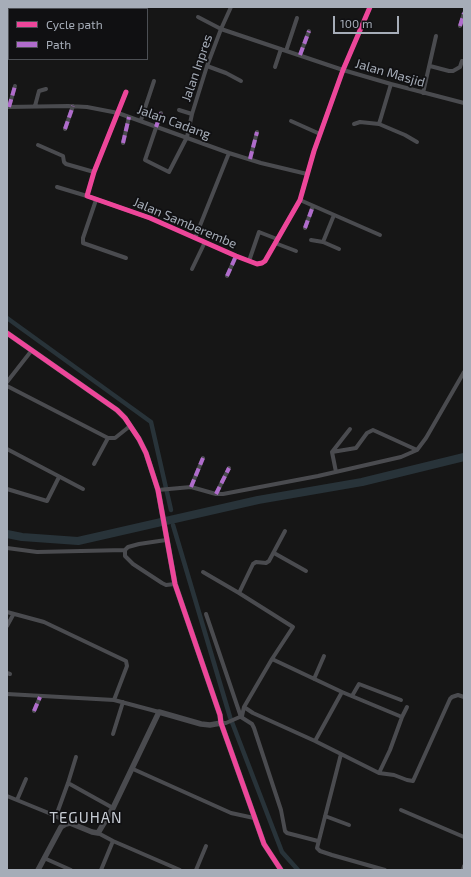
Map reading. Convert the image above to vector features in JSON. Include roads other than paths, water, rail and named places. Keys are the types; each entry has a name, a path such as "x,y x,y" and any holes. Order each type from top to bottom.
{"street":[{"name":"Jalan Inpres","path":"156,127 145,160 168,172 171,171 187,137 192,114 207,66 231,7"},
{"name":"Jalan Samberembe","path":"56,187 150,218 249,261 258,264 264,262 300,200 320,134 343,70 370,7"},
{"path":"460,26 464,13"},
{"name":"Jalan Masjid","path":"198,17 221,29 343,70 464,103"},
{"path":"286,51 296,18"},
{"path":"300,55 309,31"},
{"path":"423,93 436,36"},
{"path":"275,67 281,49"},
{"path":"430,66 453,71 460,67 462,61"},
{"path":"207,66 226,72 241,81"},
{"path":"141,120 154,81"},
{"path":"379,124 391,84"},
{"path":"8,107 15,86"},
{"path":"35,106 39,91 46,89"},
{"path":"87,196 94,172 126,92"},
{"path":"65,129 73,106"},
{"name":"Jalan Cadang","path":"8,107 73,106 118,113 141,120 156,127 229,153 307,174"},
{"path":"179,110 192,114"},
{"path":"156,127 161,113"},
{"path":"123,144 129,117"},
{"path":"291,121 320,134"},
{"path":"354,124 360,122 379,124 405,135 416,142"},
{"path":"250,159 257,132"},
{"path":"38,145 63,156 66,164 94,172"},
{"name":"Jalan Samberembe","path":"195,238 229,153"},
{"path":"96,200 83,238 83,243 126,258"},
{"path":"300,200 380,235"},
{"path":"305,228 313,206"},
{"path":"323,242 334,215"},
{"path":"249,261 259,232 296,251"},
{"path":"311,240 323,242 339,249"},
{"path":"192,269 205,242"},
{"path":"227,276 236,256"},
{"path":"7,333 106,402 126,418 146,453 160,490 162,514 173,584 223,723 254,818 264,844 281,870"},
{"path":"7,382 32,350"},
{"path":"160,490 191,487 216,494 223,494 401,458 417,450 436,423 464,372"},
{"path":"7,386 108,438 115,438 130,426"},
{"path":"336,472 332,452 350,429"},
{"path":"332,452 356,448 367,433 374,430 417,450"},
{"path":"94,464 108,438"},
{"path":"7,449 83,489"},
{"path":"191,487 203,458"},
{"path":"216,494 230,468"},
{"path":"7,489 47,501 59,477"},
{"path":"239,593 253,564 256,562 268,562 286,531"},
{"path":"7,548 37,552 125,550 128,547 139,544 166,540"},
{"path":"125,550 125,556 133,564 166,585 173,584"},
{"path":"274,553 306,571"},
{"path":"203,572 293,627 244,706 241,717"},
{"path":"7,612 13,615 44,622 126,661 126,666 114,700"},
{"path":"206,614 241,717 252,724 254,728 281,810 286,832 318,841"},
{"path":"7,626 13,615"},
{"path":"314,679 324,656"},
{"path":"272,659 342,692 402,717"},
{"path":"352,696 359,684 401,700"},
{"path":"315,741 342,692"},
{"path":"7,694 114,700 206,725 223,723 253,713"},
{"path":"244,706 253,713 315,741 379,773 394,775 407,780 413,780 450,699 458,695 464,697"},
{"path":"34,712 40,697"},
{"path":"113,734 123,702"},
{"path":"379,773 407,707"},
{"path":"98,833 133,769 160,712"},
{"path":"341,754 316,846 320,851 385,870"},
{"path":"56,816 76,757"},
{"path":"133,769 230,813 254,818"},
{"path":"17,800 26,780"},
{"path":"68,783 113,808"},
{"path":"7,796 56,816 67,823 98,833 177,869"},
{"path":"401,810 464,837"},
{"path":"325,816 348,825"},
{"path":"38,870 61,827 67,823"},
{"path":"101,870 113,841"},
{"path":"196,870 206,846"},
{"path":"44,858 70,870"},
{"path":"463,870 464,866"}],"waterway":[{"path":"7,318 151,422 171,510"},
{"path":"7,534 22,537 78,541 258,500 362,482 464,457"},
{"path":"173,525 230,717 282,852 298,870"}],"district":[{"name":"TEGUHAN","path":"86,818"}]}
